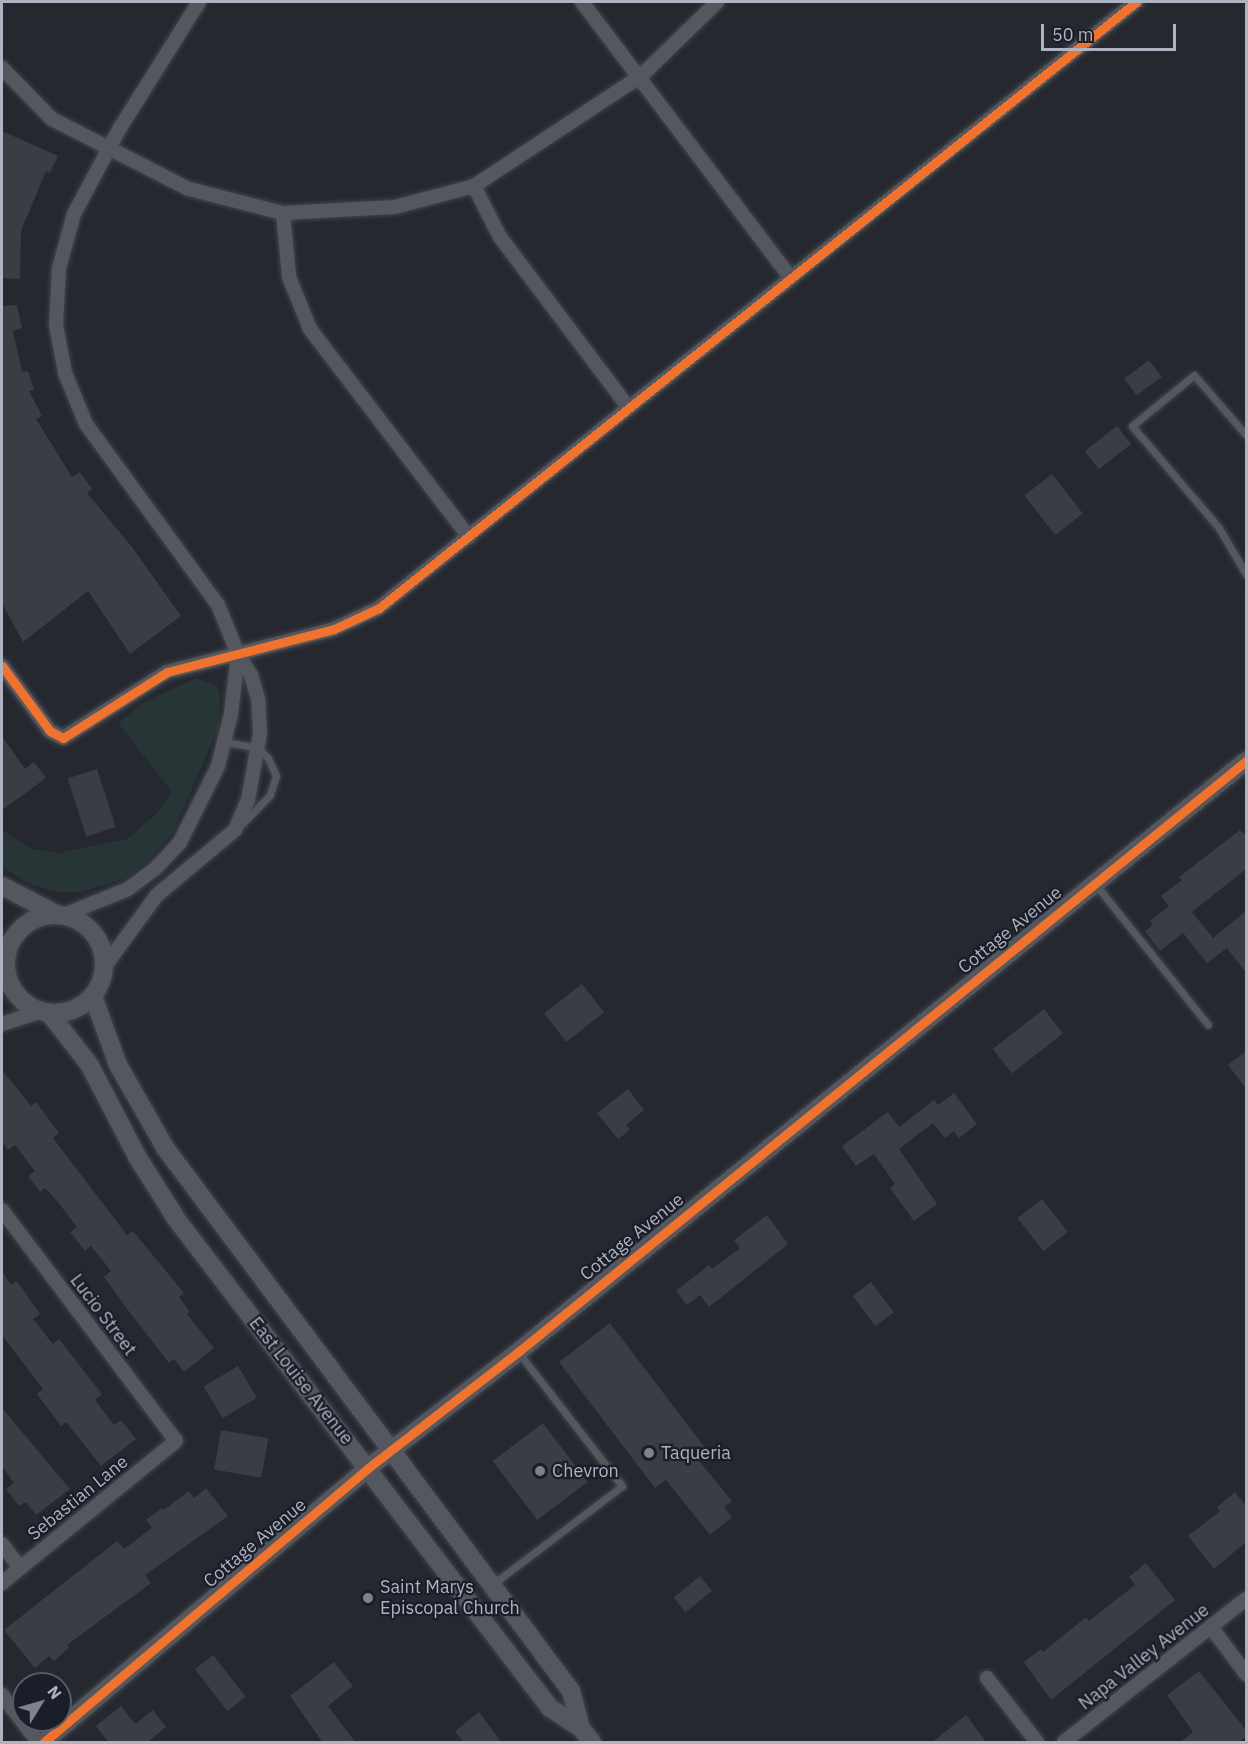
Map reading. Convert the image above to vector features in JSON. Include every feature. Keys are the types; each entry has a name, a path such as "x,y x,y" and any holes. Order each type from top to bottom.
{"street":[{"path":"2,1024 45,1012 65,1012 93,996 105,966 157,895 235,830 248,800 258,748 258,699 251,675 238,654 218,605 204,583 86,424 65,373 56,326 59,268 74,214 109,150 199,2"},
{"path":"582,2 641,76 791,278"},
{"path":"2,68 52,119 189,189 283,213 396,207 474,186 641,76 717,2"},
{"path":"2,666 50,731 63,738 167,672 355,621 400,595 629,408 1136,2"},
{"path":"474,186 500,237 629,408"},
{"path":"283,213 289,277 310,329 469,537"},
{"path":"60,915 128,888 169,855 206,794 225,742 238,654"},
{"name":"Cottage Avenue","path":"44,1743 368,1468 518,1352 1246,761"},
{"path":"2,886 89,928 98,939 105,966"},
{"name":"East Louise Avenue","path":"60,915 25,924 8,946 4,963 18,995 45,1012 89,1064 138,1158 177,1220 550,1708 587,1735"},
{"name":"East Louise Avenue","path":"93,996 118,1065 166,1149 571,1691 587,1735"},
{"name":"Lucio Street","path":"2,1210 176,1441"},
{"name":"Sebastian Lane","path":"2,1583 176,1441"},
{"path":"2,1544 20,1568"},
{"name":"Napa Valley Avenue","path":"1064,1743 1246,1599"},
{"path":"1211,1627 1246,1674"},
{"path":"987,1678 1037,1743"},
{"path":"2,1695 38,1743"}],"lane":[{"path":"1246,435 1194,375 1132,426 1219,528 1246,574"},
{"path":"225,742 258,748 273,766 275,785 270,795 235,830"},
{"path":"1095,883 1208,1025"},
{"path":"491,1586 622,1486 518,1352"}],"shaded area":[{"path":"196,678 215,685 220,693 219,727 173,832 147,862 126,878 81,892 57,892 32,885 2,867 2,830 32,849 58,853 127,839 157,813 172,792 118,723 144,702"}],"building":[{"path":"2,131 58,156 50,173 46,171 21,231 20,279 2,278"},
{"path":"17,305 22,328 13,331 22,372 28,371 34,390 29,391 42,416 36,419 72,477 80,472 92,489 87,493 132,547 181,616 130,654 88,591 23,642 2,603 2,306"},
{"path":"1149,360 1162,377 1137,395 1124,379"},
{"path":"1117,426 1131,444 1099,469 1085,451"},
{"path":"1052,474 1083,513 1055,535 1024,496"},
{"path":"2,736 25,769 34,762 46,778 2,810"},
{"path":"97,769 116,827 86,837 68,779"},
{"path":"1240,830 1246,836 1246,869 1192,912 1213,938 1246,911 1246,973 1227,948 1207,963 1183,933 1160,951 1145,931 1153,925 1150,921 1169,906 1161,896 1182,880 1179,877"},
{"path":"582,984 604,1012 566,1042 544,1014"},
{"path":"1044,1009 1063,1033 1012,1073 993,1049"},
{"path":"1246,1051 1246,1088 1228,1065"},
{"path":"2,1070 31,1106 36,1102 59,1133 53,1138 127,1235 133,1231 184,1293 179,1297 190,1312 187,1314 214,1348 184,1372 174,1359 169,1363 128,1310 104,1277 111,1271 91,1246 85,1251 70,1232 77,1227 57,1201 45,1188 40,1192 28,1176 35,1171 15,1145 8,1150 2,1142"},
{"path":"628,1089 644,1110 626,1125 630,1130 618,1139 597,1113"},
{"path":"954,1093 977,1124 959,1138 954,1131 945,1138 933,1123 899,1149 937,1204 914,1221 890,1188 895,1184 874,1154 856,1166 842,1146 888,1112 899,1127 934,1100 938,1105"},
{"path":"1042,1199 1068,1232 1043,1251 1018,1218"},
{"path":"767,1215 788,1244 709,1307 700,1295 687,1305 676,1291 709,1265 712,1269 740,1248 734,1240"},
{"path":"2,1271 11,1285 17,1281 40,1314 33,1319 53,1344 59,1339 102,1394 95,1400 114,1425 121,1420 136,1439 101,1466 66,1422 61,1426 37,1394 43,1389 2,1335"},
{"path":"871,1282 894,1312 876,1326 853,1296"},
{"path":"610,1323 706,1449 696,1457 732,1501 724,1507 732,1517 710,1535 666,1480 655,1488 559,1362"},
{"path":"238,1366 257,1398 223,1418 204,1387"},
{"path":"2,1408 70,1489 36,1515 26,1502 19,1506 6,1489 14,1483 2,1466"},
{"name":"Chevron","path":"543,1423 588,1482 537,1520 493,1461"},
{"path":"221,1430 268,1438 261,1478 214,1469"},
{"path":"206,1488 228,1516 145,1575 151,1583 67,1645 69,1648 54,1661 49,1656 35,1668 4,1630 117,1541 124,1549 152,1528 146,1520 162,1508 164,1510 189,1491 194,1498"},
{"path":"1235,1492 1246,1506 1246,1542 1214,1569 1188,1536 1220,1511 1217,1507"},
{"path":"1146,1563 1175,1600 1051,1700 1024,1662 1041,1649 1043,1652 1086,1617 1089,1621 1135,1585 1129,1577"},
{"path":"700,1576 712,1591 686,1612 674,1597"},
{"path":"213,1655 246,1697 228,1711 195,1669"},
{"path":"334,1662 353,1686 328,1706 356,1743 323,1743 290,1696"},
{"path":"1199,1671 1246,1730 1246,1736 1238,1743 1179,1743 1193,1732 1167,1695"},
{"path":"121,1706 135,1724 153,1710 166,1727 146,1743 109,1743 96,1726"},
{"path":"479,1712 502,1743 464,1743 455,1731"},
{"path":"966,1715 987,1743 931,1743"}],"cycle path":[{"path":"2,666 50,731 63,738 167,672 334,629 379,608 1136,2"},
{"path":"44,1742 368,1468 518,1352 1246,761"}],"place":[{"name":"Taqueria","path":"649,1453"},
{"name":"Chevron","path":"540,1471"},
{"name":"Saint Marys Episcopal Church","path":"368,1598"}]}
